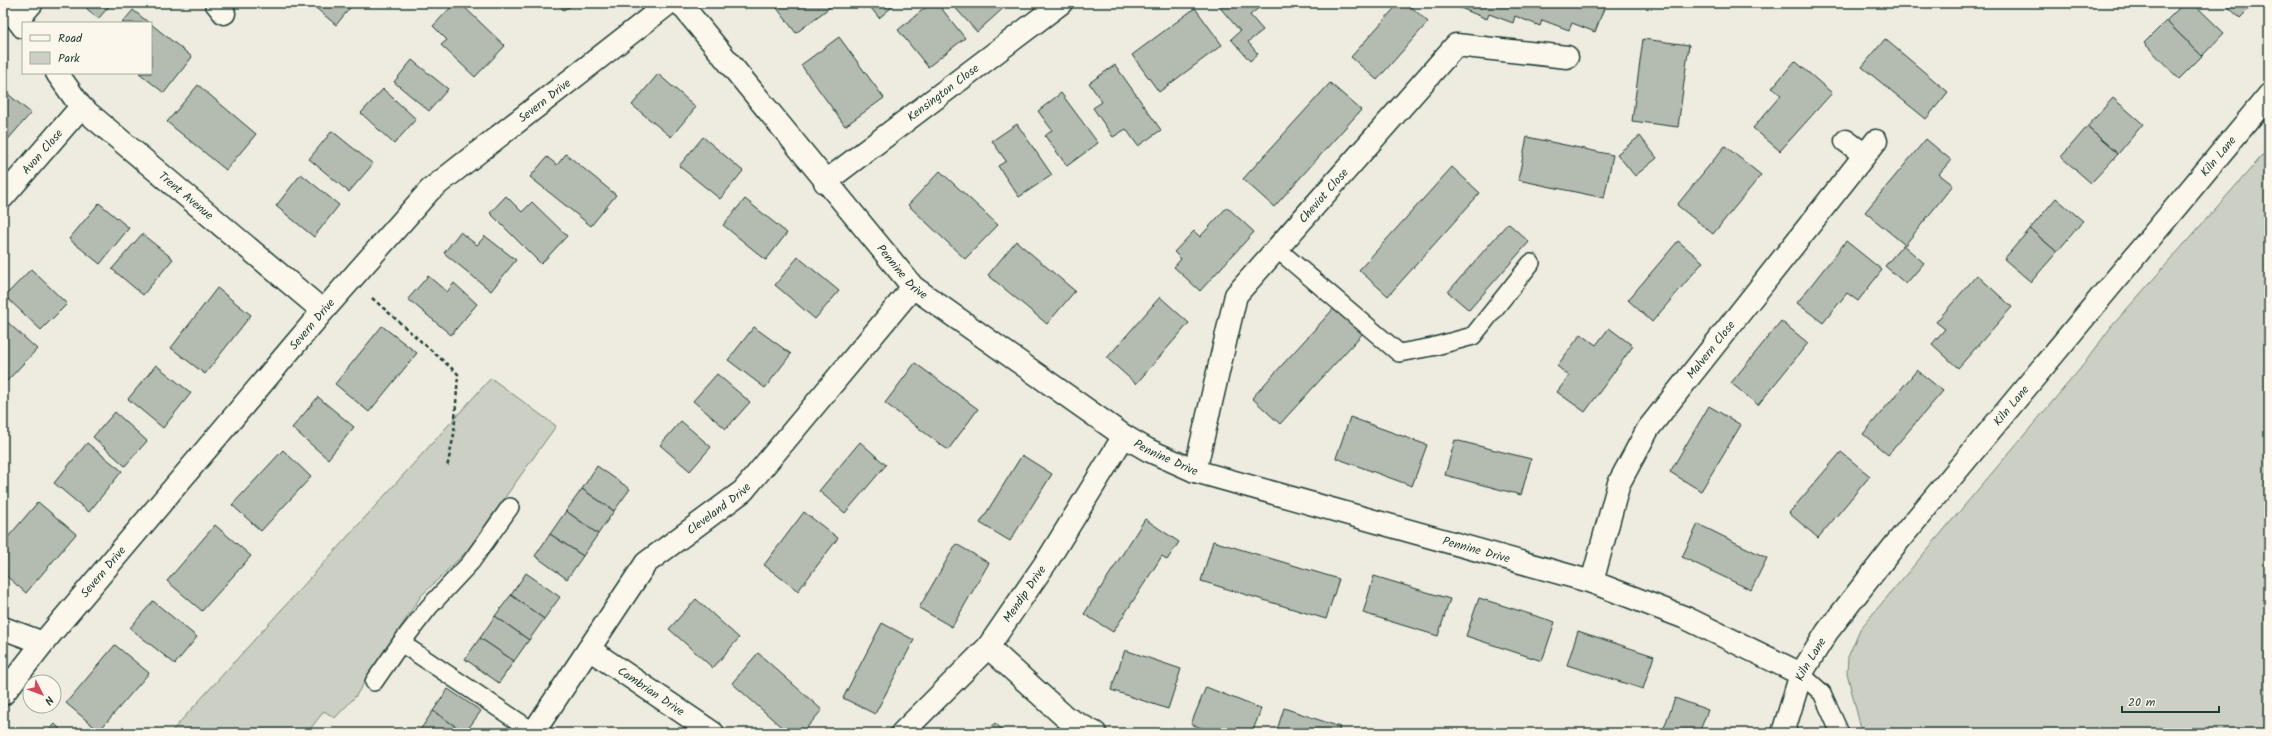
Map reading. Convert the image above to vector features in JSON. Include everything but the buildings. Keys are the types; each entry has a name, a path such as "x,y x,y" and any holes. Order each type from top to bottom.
{"street":[{"path":"15,16 32,3"},
{"name":"Severn Drive","path":"3,694 42,643 323,311 430,190 669,3"},
{"name":"Pennine Drive","path":"680,3 825,182 913,287 1124,436 1148,450 1195,471 1592,582 1686,618 1801,674"},
{"name":"Kensington Close","path":"825,182 1061,3"},
{"name":"Cheviot Close","path":"1195,471 1236,295 1456,45 1567,57"},
{"name":"Trent Avenue","path":"58,74 82,107 323,311"},
{"name":"Kiln Lane","path":"1783,733 1801,674 1827,632 1895,546 2269,95"},
{"name":"Avon Close","path":"3,196 82,107"},
{"name":"Malvern Close","path":"1592,582 1619,483 1648,429 1870,148 1846,141"},
{"name":"Cleveland Drive","path":"534,733 646,563 743,491 913,287"},
{"name":"Mendip Drive","path":"902,733 988,647 1049,558 1124,436"},
{"path":"3,628 42,643"},
{"path":"988,647 1065,718 1095,733"},
{"name":"Cambrian Drive","path":"589,648 713,733"}],"lane":[{"path":"1277,249 1399,353 1432,347 1473,336 1531,263"},
{"path":"374,682 401,643 429,607 471,562 510,507"},
{"path":"401,643 534,733"},
{"path":"1801,674 1822,693 1840,733"}],"path":[{"path":"351,278 458,374 454,434 447,468"}],"green space":[{"path":"2269,148 2269,733 1862,733 1847,673 1848,657 1860,629 2080,369 2111,327"},
{"path":"491,378 556,426 466,552 421,596 355,697 335,718 324,711 307,733 170,733"}]}
